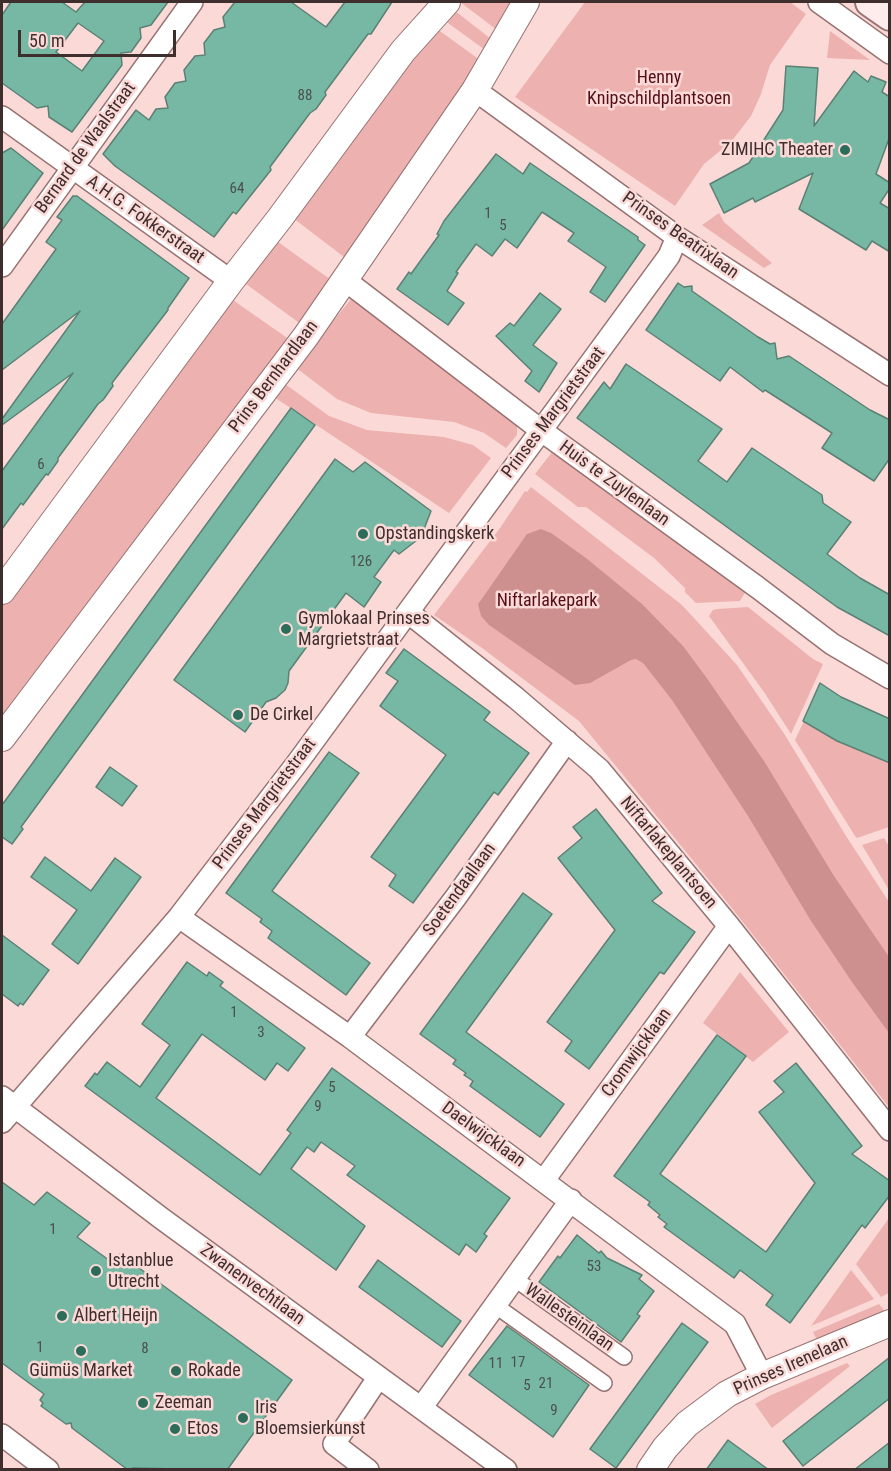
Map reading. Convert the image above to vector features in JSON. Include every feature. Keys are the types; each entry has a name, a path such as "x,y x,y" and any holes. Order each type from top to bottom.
{"main road":[{"path":"870,2 890,15"}],"street":[{"name":"Bernard de Waalstraat","path":"2,266 192,2"},
{"path":"2,591 403,51 447,2"},
{"name":"Prins Bernhardlaan","path":"2,738 282,368 345,280 475,90 526,2"},
{"path":"819,2 890,53"},
{"name":"Prinses Beatrixlaan","path":"475,90 677,237 890,375"},
{"name":"A.H.G. Fokkerstraat","path":"2,117 231,281"},
{"name":"Prinses Margrietstraat","path":"6,1108 180,917 298,762 542,431 669,256 677,237"},
{"name":"Huis te Zuylenlaan","path":"345,280 542,431 757,587 831,644 890,678"},
{"name":"Niftarlakeplantsoen","path":"408,613 567,741 598,769 729,926 890,1130"},
{"name":"Soetendaallaan","path":"350,1036 456,897 567,741"},
{"name":"Daelwijcklaan","path":"180,917 350,1036 735,1324 762,1376"},
{"name":"Cromwijcklaan","path":"544,1180 729,926"},
{"name":"Zwanenvechtlaan","path":"6,1108 507,1470"},
{"name":"Wallesteinlaan","path":"421,1408 571,1200"},
{"name":"Wallesteinlaan","path":"515,1279 624,1357"},
{"name":"Wallesteinlaan","path":"496,1306 604,1383"},
{"name":"Prinses Irenelaan","path":"650,1470 665,1448 687,1424 727,1394 762,1376 890,1323"},
{"path":"368,1470 334,1444 378,1378"},
{"path":"4,1442 48,1470"}],"green space":[{"path":"460,2 519,2 501,33"},
{"name":"Henny Knipschildplantsoen","path":"585,2 790,2 806,14 770,65 751,116 731,142 704,164 675,206 515,97"},
{"path":"450,7 495,42 488,52 441,18"},
{"path":"433,26 484,63 348,260 293,218"},
{"path":"830,31 870,60 827,58"},
{"path":"719,213 724,222 772,263 764,268 702,225"},
{"path":"278,242 334,282 302,325 246,284"},
{"path":"230,298 293,342 2,728 2,599"},
{"path":"352,298 517,419 517,435 506,448 484,433 454,422 371,413 337,399 295,367"},
{"path":"281,381 329,416 367,430 444,437 473,445 491,458 449,513 271,395"},
{"path":"553,451 746,591 740,601 696,603 685,592 685,588 654,558 586,507 578,507 535,474"},
{"name":"Niftarlakepark","path":"531,487 682,605 737,665 785,735 889,902 889,1107 731,907 579,721 434,615 525,491 527,492"},
{"path":"748,607 813,659 823,664 791,734 709,616 713,610 717,609"},
{"path":"804,721 841,743 889,763 889,827 857,838 855,836 795,740"},
{"path":"884,838 889,846 889,890 862,845"},
{"path":"740,972 789,1032 753,1062 703,1023"},
{"path":"889,1218 889,1293 881,1297 856,1264"},
{"path":"851,1270 874,1299 811,1326"},
{"path":"879,1304 886,1313 818,1342 813,1332"},
{"path":"847,1363 850,1366 772,1428 755,1404 771,1395"}],"shaded area":[{"path":"541,529 551,533 586,558 642,604 683,646 764,761 834,876 889,957 889,1033 811,921 748,816 672,700 643,663 636,659 631,660 590,683 575,685 489,625 481,616 478,604 527,534"}],"building":[{"path":"11,2 62,2 76,12 85,2 168,2 151,25 140,28 141,38 131,52 121,53 122,65 72,132 49,117 48,106 37,108 2,83 2,15","holes":["78,23 104,41 82,71 56,52"]},
{"path":"235,2 291,2 326,27 345,2 392,2 371,34 368,34 325,92 326,95 316,109 310,113 270,167 271,170 236,214 233,212 214,237 115,166 103,154 136,110 149,120 156,109 168,108 165,97 175,83 186,81 184,70 195,56 205,55 204,43 214,30 225,27 223,17"},
{"path":"786,66 818,68 814,126 854,71 868,82 871,76 886,82 882,92 890,97 890,136 876,174 890,183 890,188 880,203 890,209 890,252 872,241 866,250 799,209 813,173 755,202 753,198 724,213 710,184 749,163 783,110"},
{"path":"11,148 43,173 2,230 2,153"},
{"path":"496,154 523,174 530,163 638,237 638,240 645,245 605,302 590,292 606,267 568,241 574,233 542,212 517,248 505,239 492,256 476,244 456,272 458,273 447,291 464,303 448,325 397,289 409,272 411,274 439,235 437,234 444,221"},
{"path":"73,196 77,196 189,278 48,475 46,474 23,505 21,503 2,529 2,471 73,373 2,425 2,419 80,311 2,370 2,324 56,249 46,242 62,220 57,217"},
{"path":"678,283 684,287 692,286 692,291 758,337 770,344 775,343 777,359 789,356 870,410 890,420 890,458 874,481 822,448 832,433 765,390 763,392 730,367 720,381 646,330"},
{"path":"540,293 561,309 533,345 557,363 539,392 525,381 532,371 496,336 510,323 514,326"},
{"path":"626,364 722,429 698,461 727,482 752,448 822,495 823,503 851,522 827,554 860,578 890,595 890,636 837,607 577,418 604,382 610,389"},
{"path":"291,408 315,425 21,827 23,829 12,844 2,837 2,805"},
{"path":"335,459 353,472 365,462 431,511 421,537 399,554 394,550 374,577 381,582 364,607 346,593 289,671 285,690 276,698 266,702 245,732 174,680"},
{"path":"404,649 490,712 484,720 529,753 498,795 494,792 413,903 389,886 396,875 371,857 446,755 380,706 398,681 386,673"},
{"path":"820,683 841,697 890,719 890,763 837,741 803,721"},
{"path":"329,752 359,773 272,891 370,963 346,995 268,938 272,931 260,922 262,919 226,893"},
{"path":"110,767 137,786 122,806 96,787"},
{"path":"596,809 662,893 652,901 695,932 664,974 660,972 589,1069 565,1051 572,1041 547,1022 615,930 558,858 582,838 573,827"},
{"path":"45,857 91,891 115,858 141,877 78,964 52,944 77,910 31,877"},
{"path":"523,893 552,914 466,1032 564,1104 540,1137 470,1086 473,1081 453,1064 456,1060 420,1034"},
{"path":"2,935 49,970 23,1005 20,1003 18,1006 2,994"},
{"path":"187,962 207,976 209,972 223,982 220,986 305,1048 288,1071 277,1063 265,1080 202,1034 156,1098 260,1175 291,1133 287,1130 332,1068 510,1198 484,1234 487,1236 476,1252 466,1244 459,1255 347,1175 355,1166 321,1142 314,1152 307,1147 291,1169 365,1226 336,1270 85,1086 107,1062 140,1087 170,1045 142,1024"},
{"path":"717,1035 746,1056 660,1174 766,1252 815,1183 759,1112 784,1092 774,1081 796,1063 862,1146 852,1154 890,1181 890,1195 865,1228 862,1225 790,1323 766,1305 773,1295 740,1270 734,1278 664,1227 667,1224 648,1205 650,1202 614,1176"},
{"path":"2,1182 34,1205 47,1192 90,1223 77,1237 113,1263 120,1254 292,1380 227,1470 133,1468 128,1470 72,1428 71,1423 66,1424 41,1406 43,1403 40,1400 44,1394 2,1363"},
{"path":"577,1235 599,1253 601,1251 607,1258 642,1275 639,1279 654,1291 637,1314 640,1316 621,1342 539,1282"},
{"path":"378,1260 461,1321 442,1347 359,1287"},
{"path":"682,1323 708,1342 616,1468 590,1449"},
{"path":"507,1326 589,1385 553,1437 469,1375"},
{"path":"890,1357 890,1398 803,1466 783,1441"},
{"path":"728,1440 769,1470 706,1470"},
{"path":"890,1442 890,1470 854,1470"}],"place":[{"name":"ZIMIHC Theater","path":"845,150"},
{"name":"Opstandingskerk","path":"363,534"},
{"name":"Gymlokaal Prinses Margrietstraat","path":"286,629"},
{"name":"De Cirkel","path":"238,715"},
{"name":"Istanblue Utrecht","path":"96,1271"},
{"name":"Albert Heijn","path":"62,1316"},
{"name":"Gümüs Market","path":"81,1351"},
{"name":"Rokade","path":"176,1371"},
{"name":"Zeeman","path":"143,1403"},
{"name":"Iris Bloemsierkunst","path":"243,1418"},
{"name":"Etos","path":"175,1429"}]}
